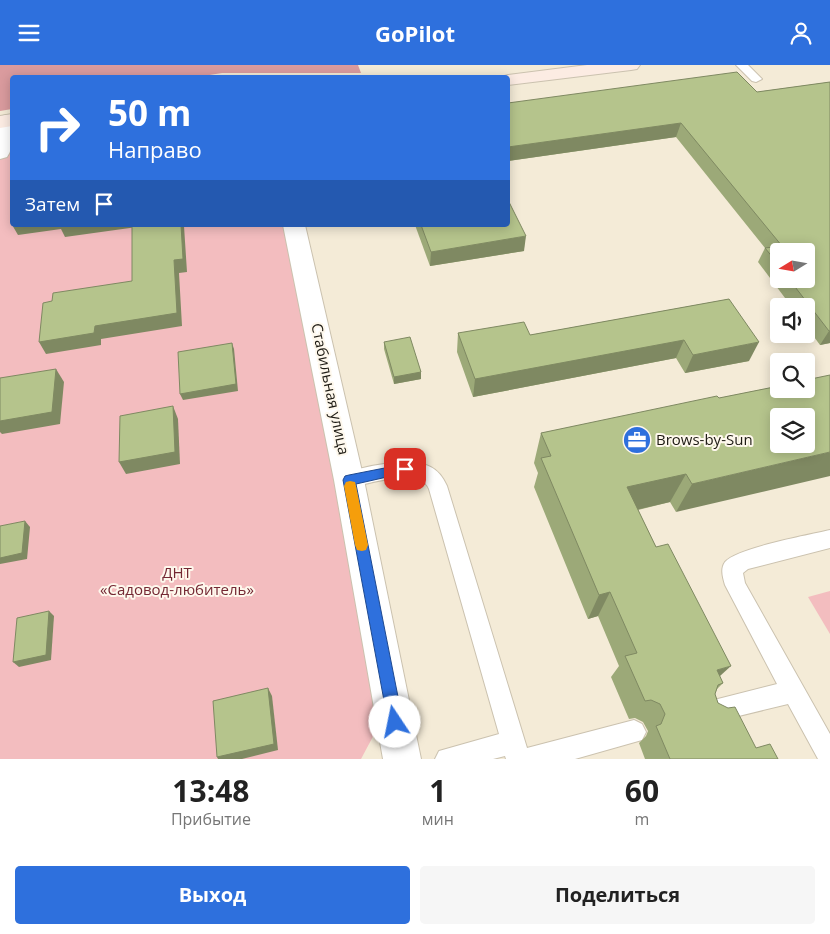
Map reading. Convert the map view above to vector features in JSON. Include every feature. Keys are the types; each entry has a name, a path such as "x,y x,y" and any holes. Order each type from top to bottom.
{"street":[{"path":"510,80 632,65"},
{"path":"0,153 6,121"},
{"name":"Стабильная улица","path":"294,227 349,480 402,759"}],"lane":[{"path":"742,65 756,79"},
{"path":"349,480 405,469 420,471 434,479 440,490 516,750 447,759"},
{"path":"830,539 743,561 732,569 736,585 830,757"},
{"path":"707,713 794,691"},
{"path":"530,759 634,732"}],"green space":[{"name":"ДНТ «Садовод-любитель»","path":"10,125 10,227 284,227 385,714 361,759 0,759 0,126"},
{"path":"830,591 830,634 808,597"}],"shaded area":[{"path":"0,65 358,65 361,73 10,75 10,109 0,111"}],"building":[{"path":"737,72 757,92 830,82 830,331 815,313 815,298 804,298 796,288 815,288 815,243 780,243 681,123 510,147 510,103"},
{"path":"510,204 526,236 431,252 422,227 510,227"},
{"path":"132,227 181,227 183,259 174,260 177,313 95,326 94,333 39,342 43,303 52,301 53,293 132,281"},
{"path":"770,247 770,254 765,248"},
{"path":"729,299 759,342 693,355 684,340 475,379 458,333 524,322 530,335"},
{"path":"410,337 421,372 394,377 384,342"},
{"path":"232,343 236,384 180,394 178,352"},
{"path":"56,369 52,412 0,421 0,378"},
{"path":"830,375 830,452 692,484 686,474 627,487 656,547 668,544 731,666 717,670 723,683 718,685 715,694 718,703 728,708 735,707 756,748 770,744 778,759 670,759 656,726 661,724 665,714 660,704 651,700 645,701 625,656 637,653 610,592 599,595 541,458 551,456 541,433 717,396 719,398 770,388 770,398 815,398 815,378"},
{"path":"173,406 175,452 119,462 120,416"},
{"path":"25,521 22,553 0,558 0,526"},
{"path":"49,611 46,655 13,662 17,618"},
{"path":"268,688 274,744 217,757 213,701"}],"slow traffic":[{"path":"350,486 362,545"}],"place":[{"name":"Brows-by-Sun","path":"637,440"}],"route":[{"path":"395,722 349,480 405,469"}]}
